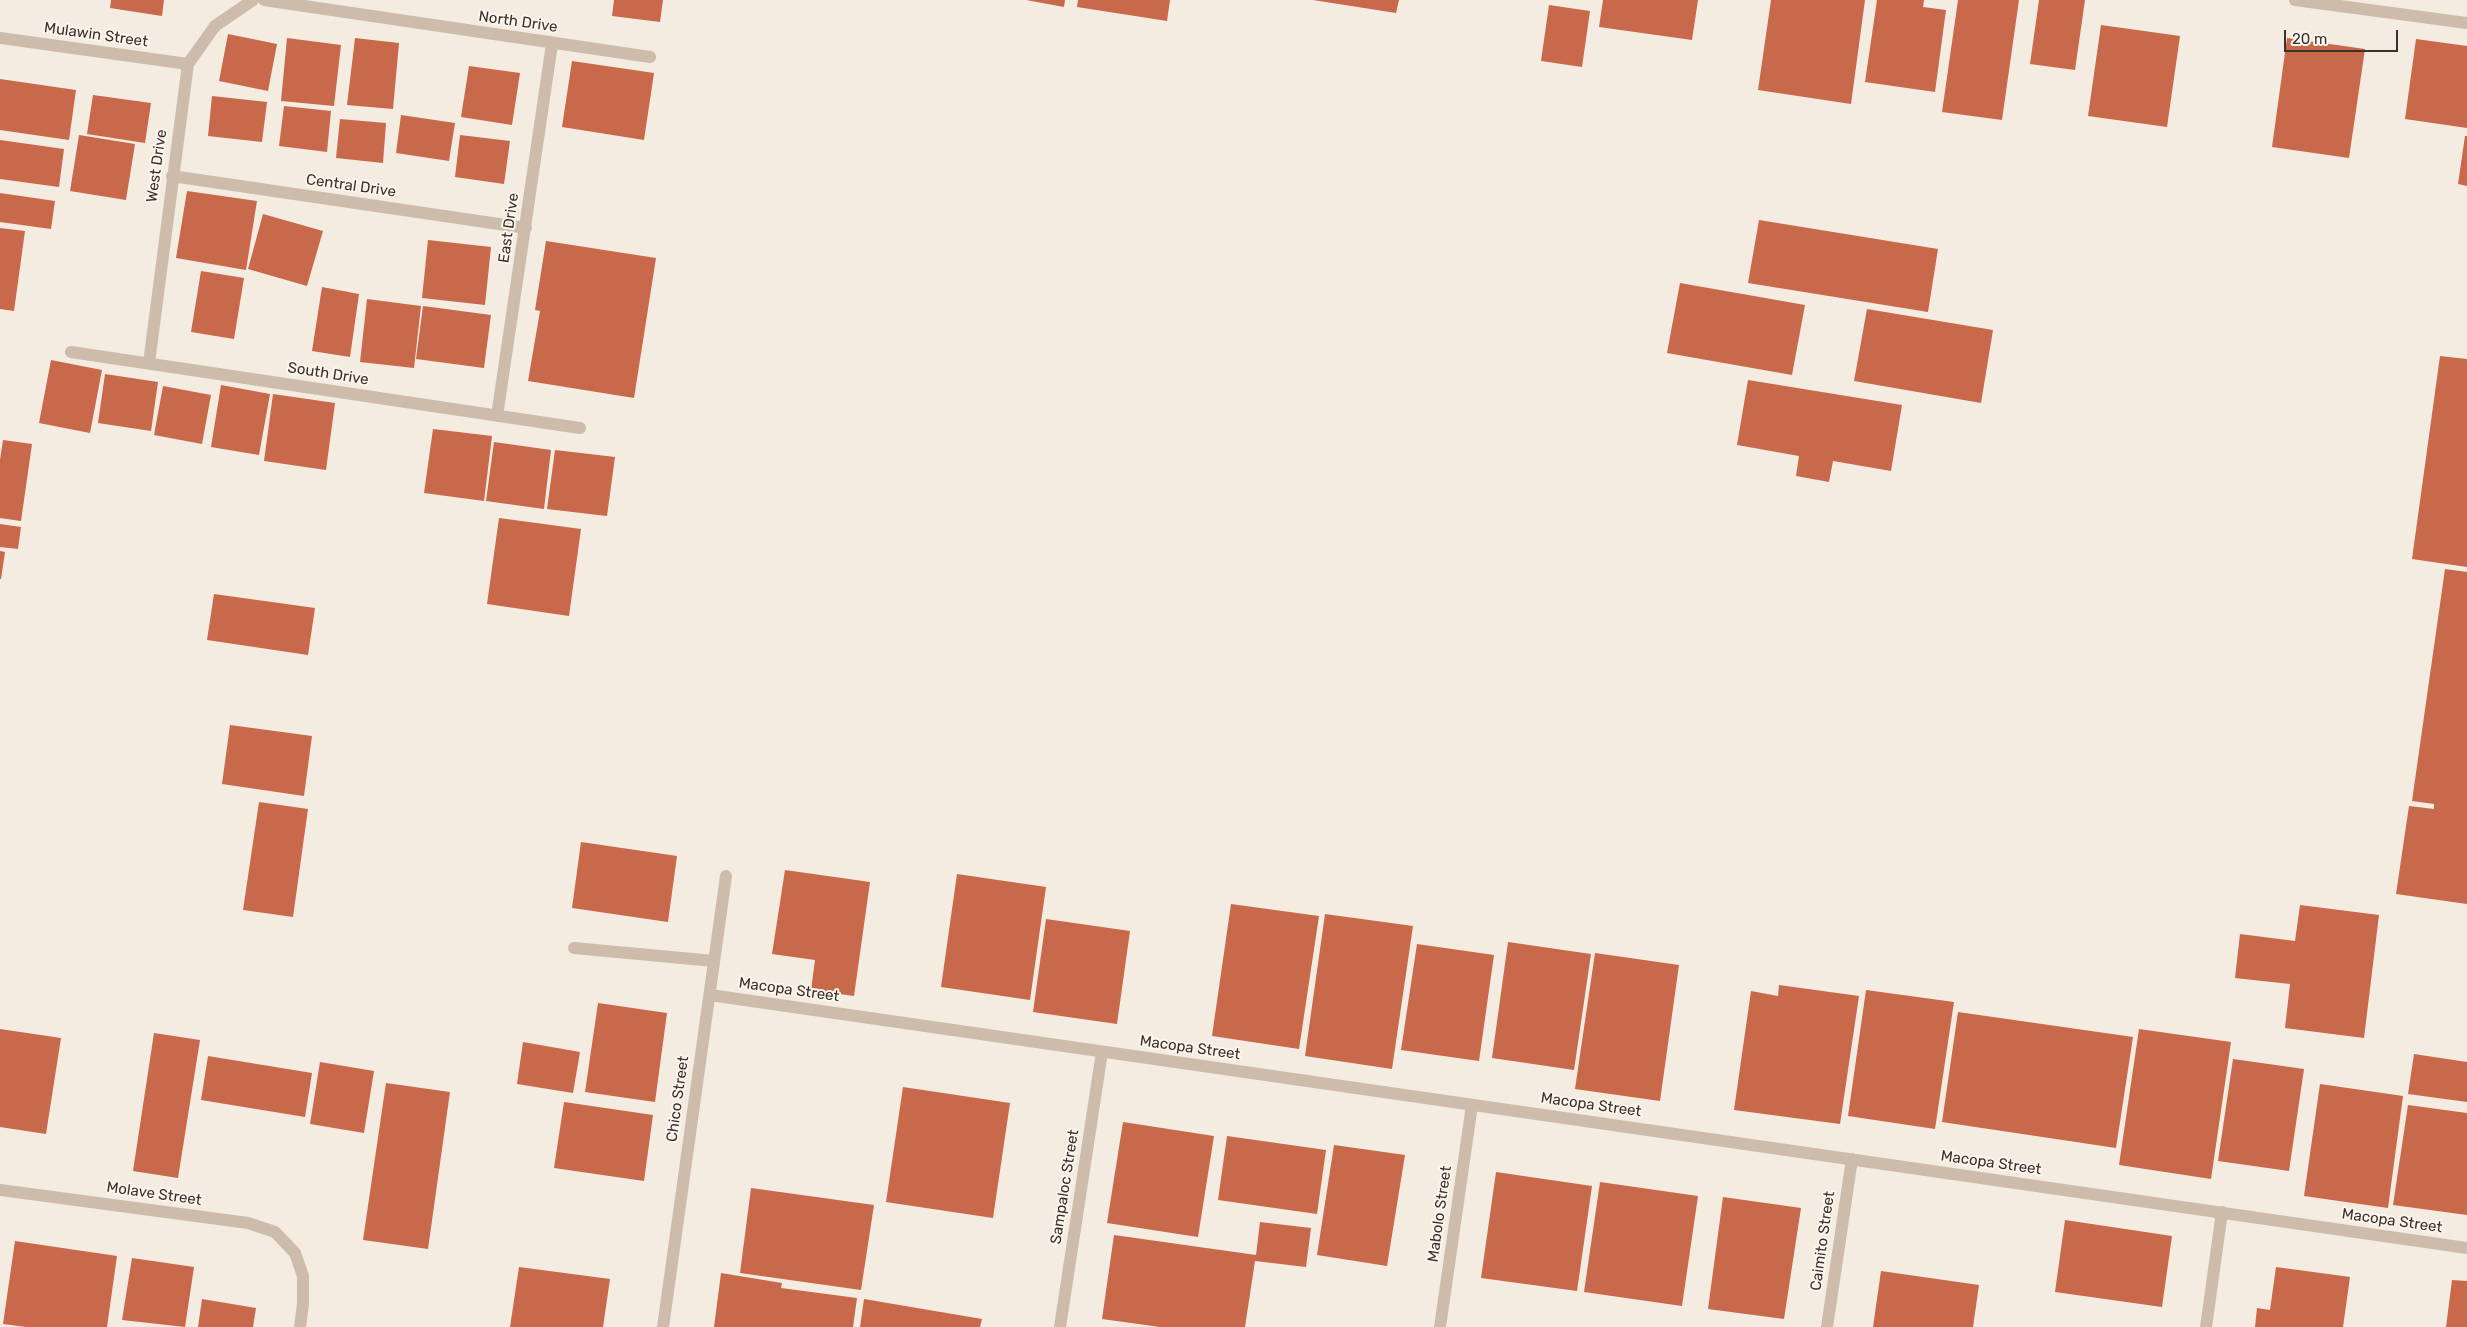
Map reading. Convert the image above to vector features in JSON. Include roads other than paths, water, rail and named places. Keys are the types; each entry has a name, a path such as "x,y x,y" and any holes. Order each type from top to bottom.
{"street":[{"name":"West Drive","path":"149,363 188,64 215,26 252,0"},
{"name":"North Drive","path":"264,0 650,57"},
{"path":"2295,0 2467,23"},
{"name":"Mulawin Street","path":"0,38 188,64"},
{"name":"East Drive","path":"497,416 552,44"},
{"name":"Central Drive","path":"172,176 526,228"},
{"name":"South Drive","path":"71,352 580,428"},
{"name":"Chico Street","path":"663,1327 726,876"},
{"path":"574,948 714,961"},
{"name":"Macopa Street","path":"710,995 2467,1248"},
{"name":"Sampaloc Street","path":"1060,1327 1102,1052"},
{"name":"Mabolo Street","path":"1440,1327 1472,1105"},
{"name":"Caimito Street","path":"1827,1327 1852,1159"},
{"name":"Molave Street","path":"0,1190 248,1223 275,1232 295,1253 303,1276 303,1304 300,1327"},
{"path":"2206,1327 2222,1212"}]}
